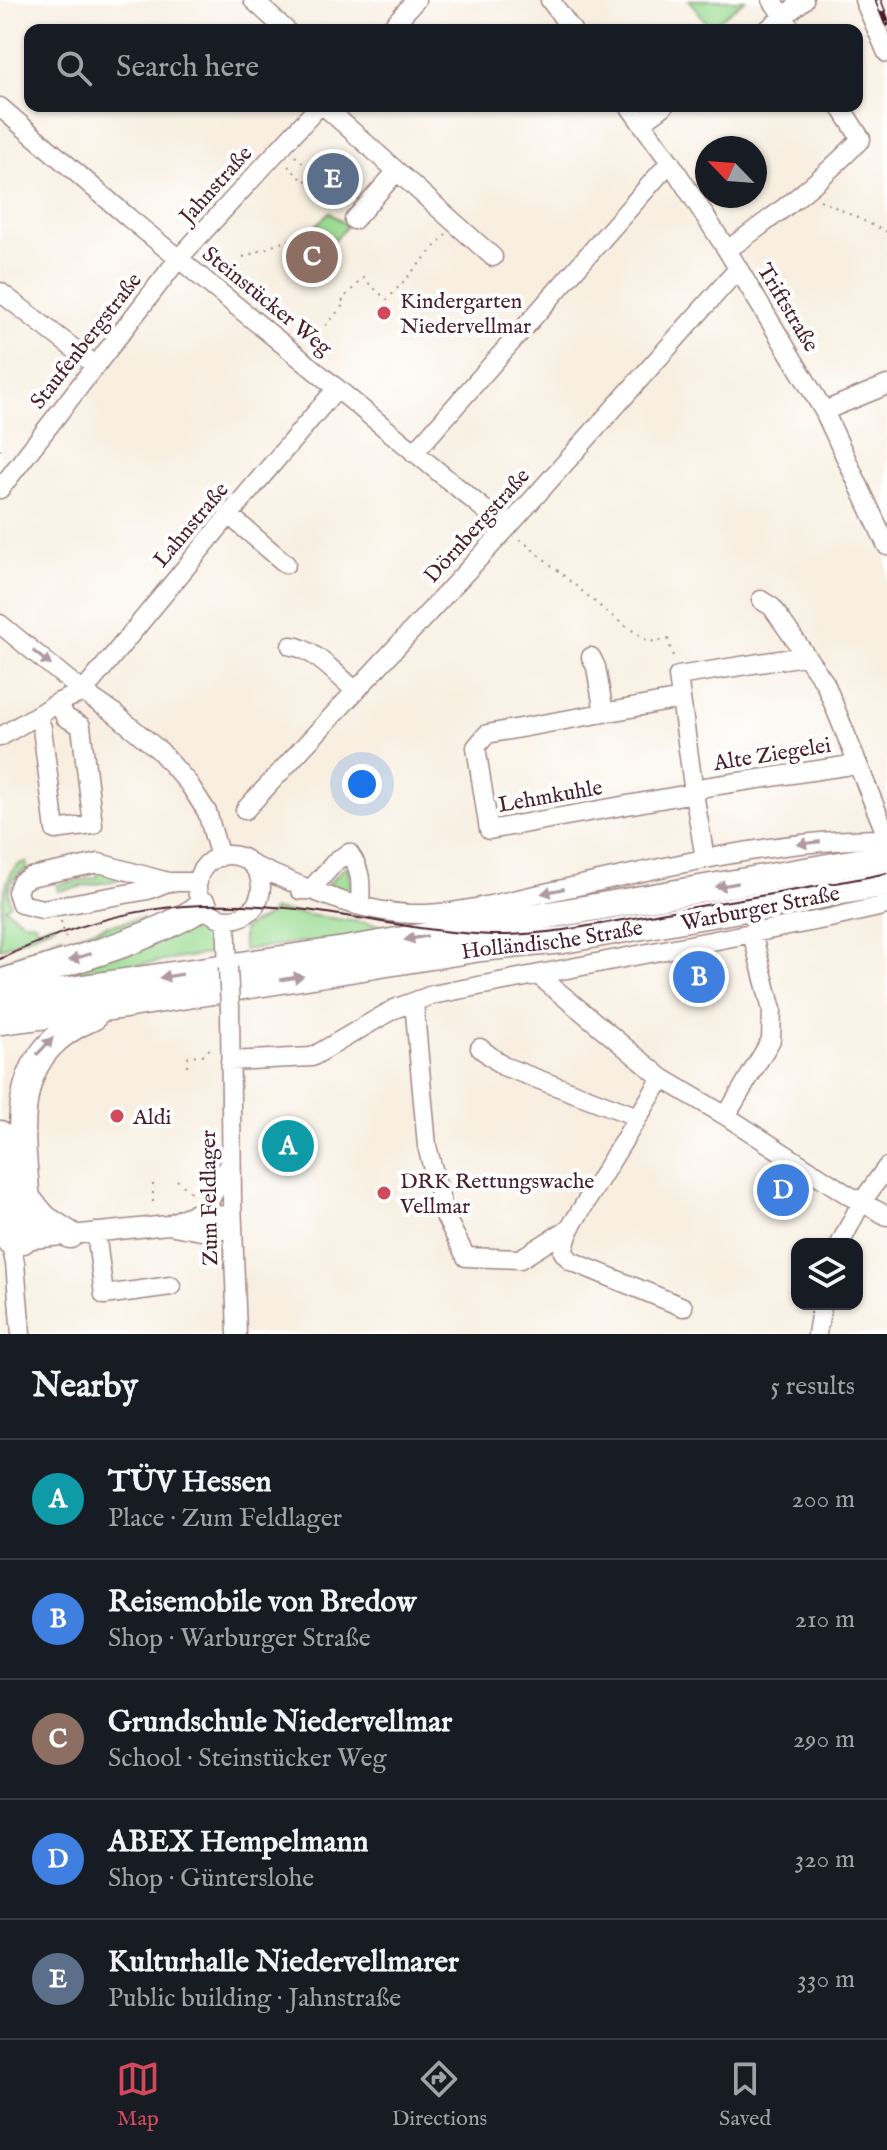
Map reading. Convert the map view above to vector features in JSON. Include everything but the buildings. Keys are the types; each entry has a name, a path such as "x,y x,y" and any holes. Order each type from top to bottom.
{"highway":[{"name":"Holländische Straße","path":"0,1000 345,950 887,857"},
{"name":"Holländische Straße","path":"222,1000 481,948 563,940 887,883"},
{"path":"0,983 145,935 177,922 209,902"},
{"path":"0,1021 180,996 222,1000"},
{"path":"11,1241 29,1224 19,1106 28,1070 41,1049 61,1031 125,1005"},
{"path":"0,1134 11,1241"},
{"path":"28,1200 45,1219 83,1234"}],"street":[{"path":"253,0 279,24"},
{"path":"394,24 416,0"},
{"path":"550,0 568,24"},
{"path":"772,0 788,24 804,0"},
{"path":"864,0 887,53"},
{"name":"Steinstücker Weg","path":"0,107 129,218 507,528"},
{"name":"Jahnstraße","path":"179,258 283,157 317,112"},
{"path":"329,112 493,257"},
{"name":"Triftstraße","path":"633,112 727,250 824,411 887,546"},
{"path":"641,123 656,112"},
{"path":"727,250 786,208 835,167 861,139 844,112"},
{"path":"414,453 670,162"},
{"path":"354,220 397,171"},
{"name":"Staufenbergstraße","path":"0,489 179,258"},
{"name":"Dörnbergstraße","path":"245,810 507,528 738,269"},
{"path":"1,294 95,365"},
{"path":"824,411 887,385"},
{"name":"Lahnstraße","path":"83,692 337,388"},
{"path":"229,515 286,564"},
{"name":"Alte Ziegelei","path":"761,600 772,607 825,683 887,839"},
{"path":"0,624 160,751 189,784 207,812 220,857"},
{"path":"291,646 308,651 356,691"},
{"path":"678,676 804,656"},
{"path":"591,657 596,667 604,713"},
{"name":"Alte Ziegelei","path":"678,676 705,859"},
{"path":"0,737 59,702 83,692"},
{"name":"Lehmkuhle","path":"681,699 487,734 476,747 489,830 694,793"},
{"path":"37,715 42,728 55,830 93,825 81,726 65,717 59,702"},
{"name":"Alte Ziegelei","path":"694,793 705,787 858,764"},
{"path":"230,1052 222,1000 227,947 209,902 206,866 220,857 237,857 341,901 388,911 425,914 480,907 769,848 844,839 887,839"},
{"path":"261,889 310,890 337,860 349,853 358,865 360,905"},
{"path":"168,882 148,890 42,909 21,904 17,892 21,882 30,877 99,863 168,882 243,916 257,903 261,889 252,865"},
{"name":"Warburger Straße","path":"230,1052 312,1057 394,1009 432,995 887,905"},
{"path":"726,1116 771,1040 772,1010 752,933"},
{"path":"538,975 662,1078 861,1203 887,1216"},
{"path":"414,1002 427,1146 445,1216 466,1257 520,1259 570,1228"},
{"path":"480,1048 503,1066 638,1117"},
{"name":"Zum Feldlager","path":"230,1052 237,1334"},
{"path":"662,1078 570,1228 563,1252 571,1261 683,1307"},
{"path":"168,1225 210,1200 231,1158"},
{"path":"843,1238 861,1203 887,1167"},
{"path":"198,1205 218,1213 233,1229"},
{"path":"21,1334 11,1241 168,1225 201,1231 233,1229"},
{"path":"83,1234 104,1295 171,1286"},
{"path":"817,1334 821,1310"}],"path":[{"path":"283,157 313,172 305,182 283,157"},
{"path":"309,177 316,183"},
{"path":"804,193 887,232"},
{"path":"298,357 363,278 387,300 455,223"},
{"path":"243,257 307,233"},
{"path":"507,528 613,617 649,642 668,639 678,676"},
{"path":"187,1066 188,1056 203,1055 213,1045 230,1052"},
{"path":"177,1180 198,1205"},
{"path":"153,1184 153,1202"}],"green space":[{"path":"689,0 745,0 714,24 708,24"},
{"path":"329,212 347,226 335,240 322,237 313,229"},
{"path":"26,862 27,869 11,883 11,904 5,908 22,921 35,923 36,929 55,925 0,949 1,911 6,884 17,866"},
{"path":"347,865 352,891 345,893 325,887"},
{"path":"97,869 143,881 130,886 128,878 58,891 57,885 98,877"},
{"path":"273,910 408,929 243,950 243,930"},
{"path":"143,918 144,930 0,978 0,963 62,936 63,940"},
{"path":"189,925 214,938 214,953 74,975 70,981 14,989"}],"tram line":[{"path":"0,959 76,928 113,917 186,906 263,906 445,931 515,935 585,927 887,873"}],"railway":[{"path":"878,0 887,23"}],"place":[{"name":"Kulturhalle Niedervellmarer","path":"333,179"},
{"name":"Grundschule Niedervellmar","path":"312,257"},
{"name":"Kindergarten Niedervellmar","path":"384,313"},
{"name":"Reisemobile von Bredow","path":"699,977"},
{"name":"Aldi","path":"117,1116"},
{"name":"TÜV Hessen","path":"288,1146"},
{"name":"ABEX Hempelmann","path":"783,1190"},
{"name":"DRK Rettungswache Vellmar","path":"384,1193"}]}
